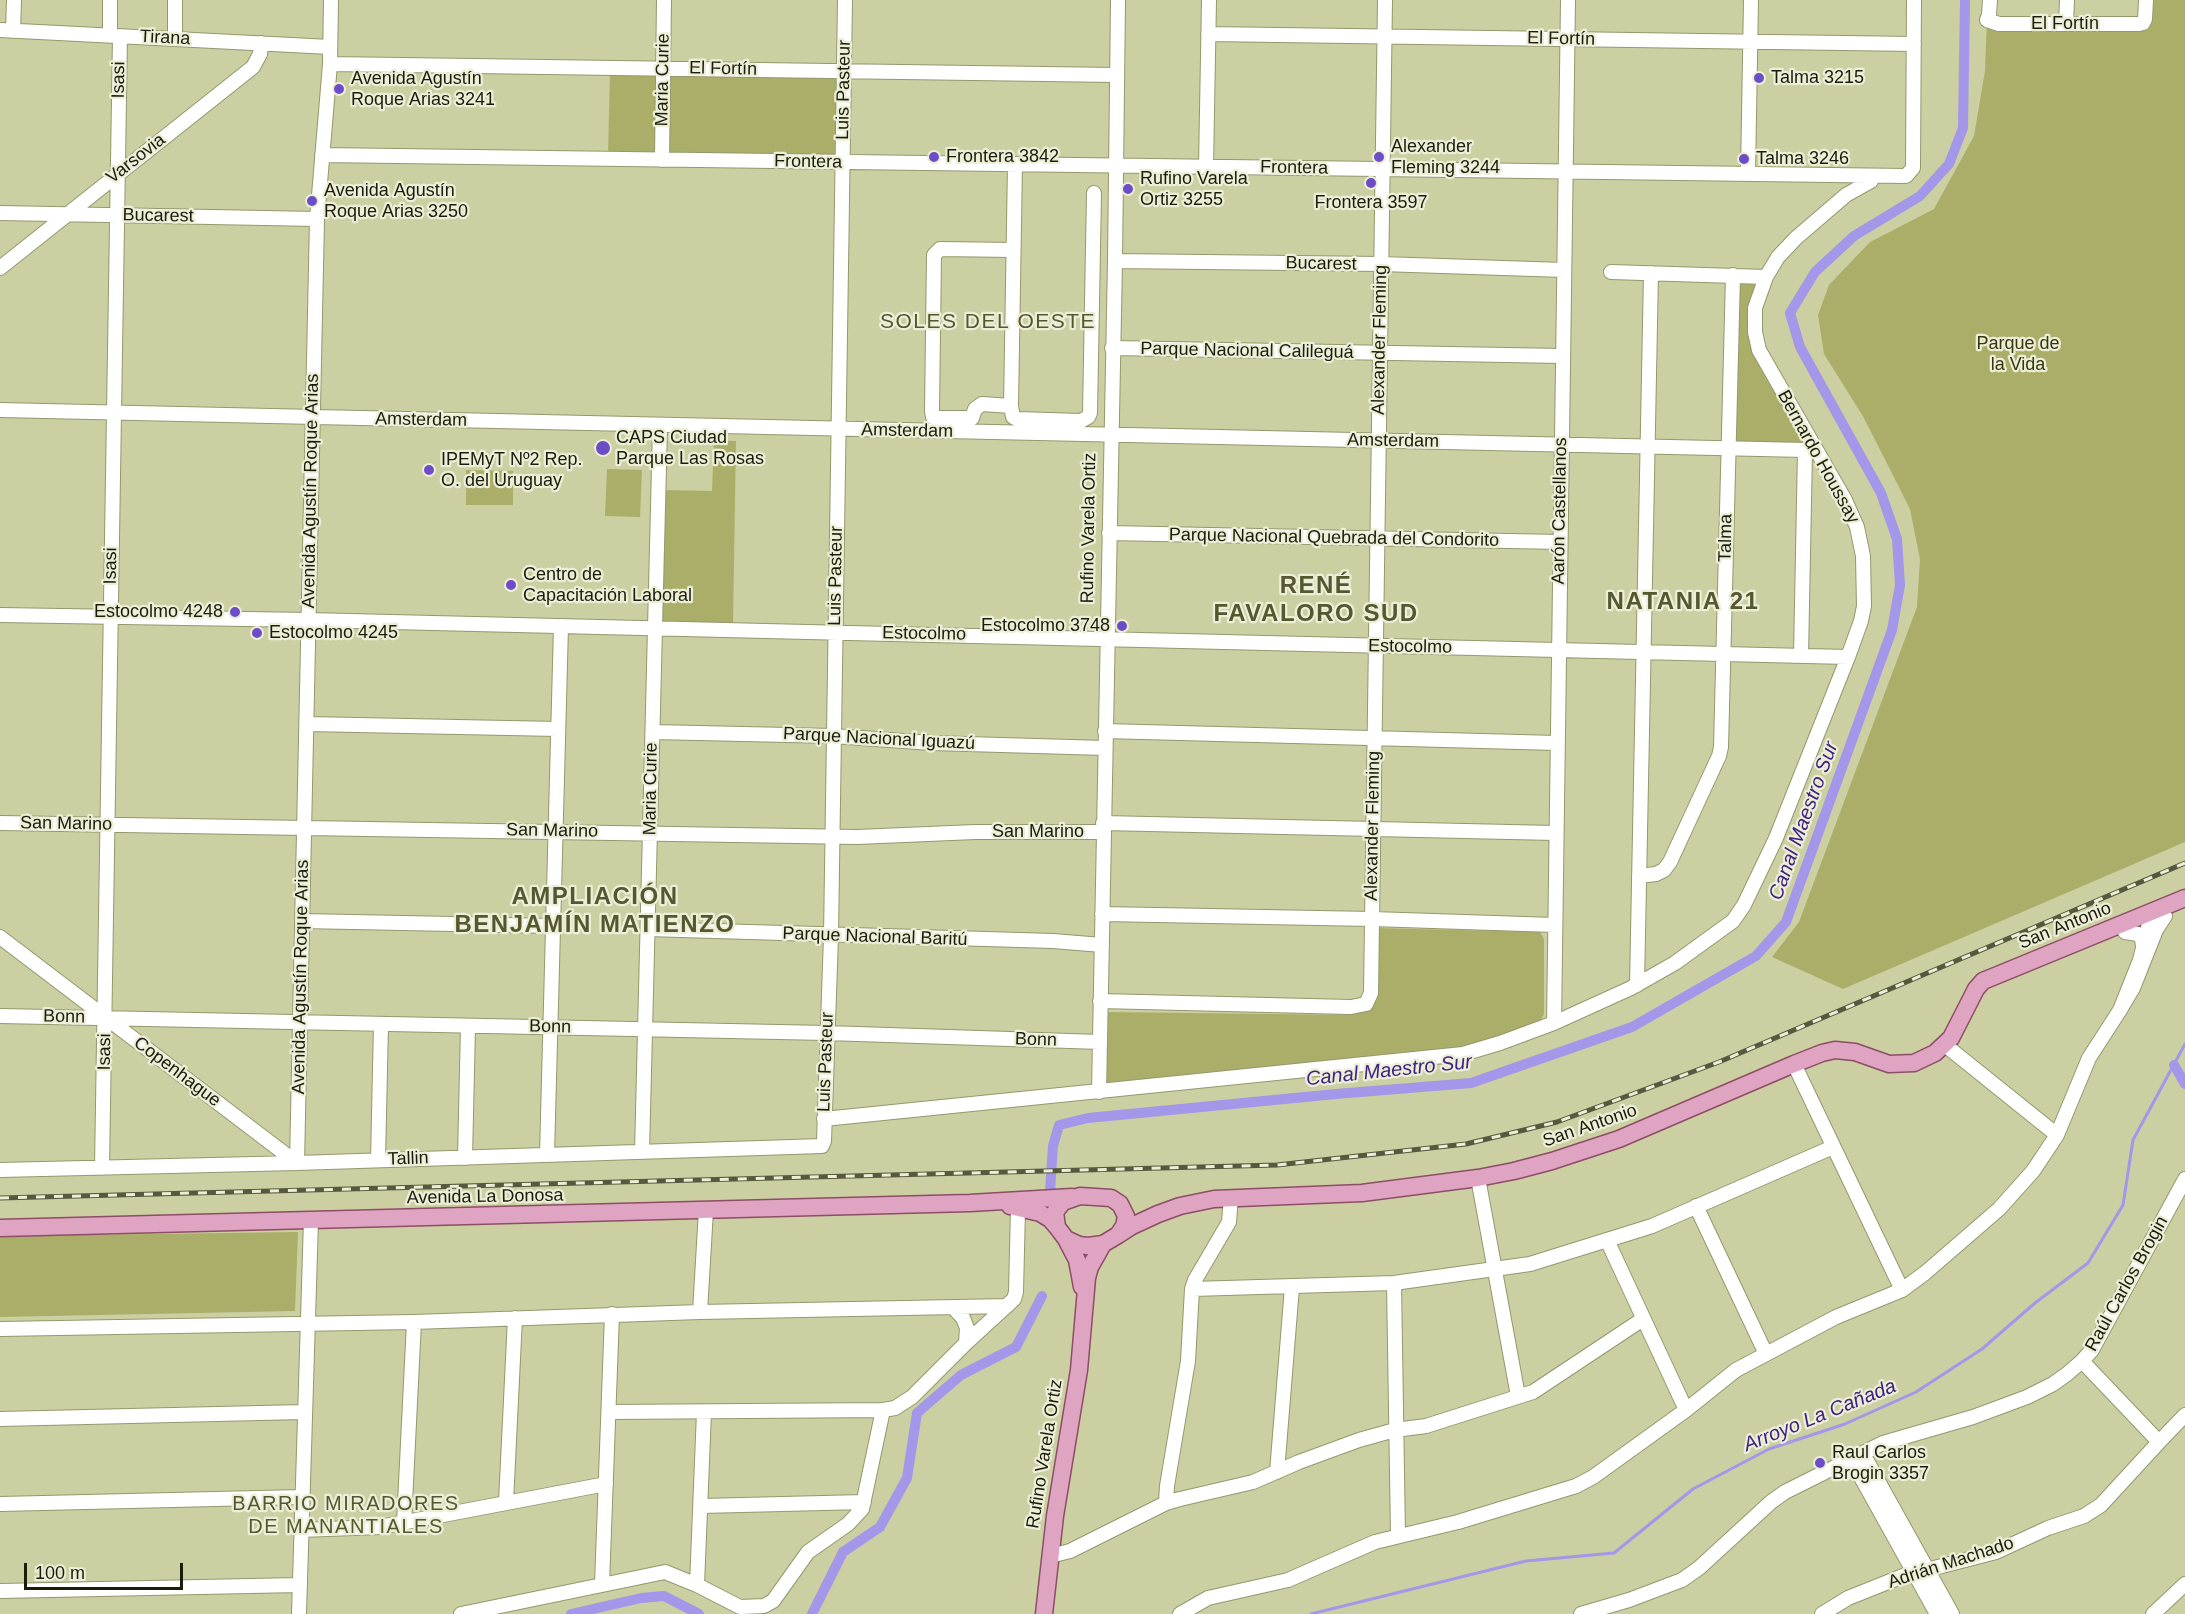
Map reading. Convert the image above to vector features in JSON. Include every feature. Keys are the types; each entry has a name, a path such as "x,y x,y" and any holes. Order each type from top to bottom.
{"main road":[{"name":"San Antonio","path":"1970,1003 2000,982 2125,932 2158,916 2185,898"},
{"name":"San Antonio","path":"1111,1240 1143,1220 1180,1206 1214,1198 1362,1193 1478,1178 1552,1161 1619,1139 1794,1064 1835,1050 1855,1052 1889,1064 1914,1063 1935,1053 1945,1045 1955,1033 1979,985 1991,976 2185,908"},
{"path":"1101,1196 1111,1198 1120,1204 1126,1216 1124,1226 1111,1240 1088,1246 1079,1245 1062,1233 1054,1217 1058,1207 1072,1197 1101,1196"},
{"name":"Avenida La Donosa","path":"0,1228 970,1203 1072,1197"},
{"name":"Avenida La Donosa","path":"970,1203 1018,1208 1040,1213 1050,1219 1062,1233"},
{"name":"San Antonio","path":"1120,1204 1147,1209 1180,1206"},
{"name":"Rufino Varela Ortiz","path":"1062,1233 1077,1260 1083,1300"},
{"name":"Rufino Varela Ortiz","path":"1044,1614 1050,1556 1079,1370 1083,1300 1090,1267 1111,1240"}],"street":[{"path":"7,30 14,0"},
{"name":"Isasi","path":"102,1168 117,215 115,36 110,0"},
{"path":"175,0 175,39"},
{"name":"Avenida Agustín Roque Arias","path":"297,1163 317,219 330,64 331,0"},
{"name":"Maria Curie","path":"662,160 664,0"},
{"name":"Luis Pasteur","path":"817,1147 822,1146 824,1141 831,936 845,0"},
{"name":"Rufino Varela Ortiz","path":"1099,1092 1118,0"},
{"path":"1206,167 1209,0"},
{"name":"Alexander Fleming","path":"1100,1001 1351,1007 1366,1004 1371,993 1385,0"},
{"name":"Aarón Castellanos","path":"1554,1023 1568,0"},
{"path":"1748,174 1751,0"},
{"path":"1914,0 1914,44"},
{"name":"El Fortín","path":"1990,0 1989,15 1986,20 1999,24 2143,23 2146,16 2146,0"},
{"path":"2066,24 2067,0"},
{"name":"Tirana","path":"7,30 330,47"},
{"name":"El Fortín","path":"1208,34 1914,44"},
{"name":"Varsovia","path":"0,268 252,67 260,54 261,43"},
{"name":"Frontera","path":"322,155 1906,176 1913,168 1914,44"},
{"name":"El Fortín","path":"330,64 1116,75"},
{"path":"1015,164 1011,406 1012,417 1017,419 1081,421 1090,413 1094,193"},
{"name":"Bernardo Houssay","path":"824,1119 1463,1054 1554,1023 1637,984 1675,963 1725,927 1738,914 1776,838 1848,657 1864,606 1863,556 1857,527 1845,500 1809,447 1759,350 1756,341 1755,308 1766,277 1778,257 1796,238 1846,195 1871,181 1873,176"},
{"name":"Bucarest","path":"0,213 317,219"},
{"path":"1011,406 982,404 975,409 972,418 937,418 933,417 932,411 934,255 936,251 940,249 1013,250"},
{"name":"Bucarest","path":"1115,261 1381,264 1564,270"},
{"path":"1611,272 1766,277"},
{"path":"1637,984 1651,273"},
{"name":"Talma","path":"1639,876 1656,874 1664,870 1670,862 1719,756 1721,747 1733,275"},
{"name":"Parque Nacional Calileguá","path":"1112,348 1562,356"},
{"name":"Amsterdam","path":"0,410 838,430 1729,448 1809,447"},
{"name":"Maria Curie","path":"642,1152 660,426"},
{"path":"1801,656 1809,447"},
{"name":"Parque Nacional Quebrada del Condorito","path":"1109,533 1560,542"},
{"name":"Estocolmo","path":"0,615 308,620 1848,657"},
{"path":"547,1155 561,626"},
{"path":"307,724 558,729"},
{"path":"1105,731 1557,743"},
{"name":"Parque Nacional Iguazú","path":"653,732 833,736 932,743 1105,748"},
{"name":"San Marino","path":"0,823 831,836 1103,827 1556,833"},
{"path":"1102,914 1555,925"},
{"path":"2120,1010 2144,945 2158,916"},
{"path":"1180,1614 1208,1598 1288,1580 1369,1544 1458,1522 1576,1486 1593,1477 1686,1410 1724,1379 1836,1317 1902,1290 2006,1203 2033,1171 2057,1136 2089,1058 2133,988 2156,930 2158,916"},
{"path":"302,921 553,926"},
{"name":"Parque Nacional Baritú","path":"648,930 1053,941 1102,945"},
{"path":"2125,932 2138,934 2144,945"},
{"name":"Copenhague","path":"0,938 297,1163"},
{"name":"Bonn","path":"0,1016 826,1033 1100,1042"},
{"path":"378,1160 381,1024"},
{"path":"465,1158 468,1026"},
{"path":"1945,1045 2057,1136"},
{"path":"1794,1064 1902,1290"},
{"name":"Tallin","path":"0,1170 817,1147"},
{"path":"1192,1289 1394,1283 1530,1264 1652,1226 1833,1147"},
{"path":"1478,1178 1518,1396"},
{"name":"Raúl Carlos Brogin","path":"1581,1614 1629,1600 1682,1580 1699,1568 1785,1492 1894,1439 1973,1417 2027,1397 2053,1384 2092,1350 2185,1179"},
{"path":"1166,1503 1188,1360 1192,1289 1229,1222 1230,1198"},
{"path":"1696,1206 1766,1354"},
{"path":"610,1412 883,1410 904,1404 1014,1299 1018,1208"},
{"path":"700,1312 706,1210"},
{"path":"299,1614 311,1220"},
{"path":"1607,1240 1686,1410"},
{"path":"1394,1283 1398,1536"},
{"path":"1277,1472 1292,1287"},
{"path":"0,1329 414,1322 612,1314 1008,1306"},
{"path":"953,1307 963,1318 967,1328 966,1343"},
{"path":"602,1584 612,1314"},
{"path":"506,1502 515,1318"},
{"path":"1050,1556 1070,1551 1166,1503 1253,1482 1326,1451 1395,1430 1426,1426 1544,1386 1642,1319"},
{"path":"404,1523 414,1322"},
{"path":"2082,1361 2159,1442"},
{"path":"461,1614 665,1572 740,1607 764,1606 773,1601 808,1552 856,1517 864,1502 883,1410"},
{"path":"0,1419 304,1412"},
{"path":"697,1585 704,1413"},
{"name":"Adrián Machado","path":"1822,1614 1848,1598 1920,1571 1996,1552 2048,1528 2084,1516 2101,1505 2185,1416"},
{"path":"1857,1457 1920,1571 1937,1614"},
{"path":"301,1530 366,1529 606,1484"},
{"path":"0,1504 302,1497"},
{"path":"702,1506 864,1502"},
{"path":"1920,1571 1952,1614"},
{"path":"0,1591 300,1584"},
{"path":"2153,1614 2185,1584"}],"green space":[{"name":"Parque de la Vida","path":"2146,0 2185,0 2185,842 1843,989 1772,957 1799,922 1917,607 1920,559 1910,509 1864,418 1824,354 1818,315 1829,285 1870,242 1934,209 1974,136 1985,71 1987,20 2139,24"},
{"path":"610,71 659,72 657,157 608,155"},
{"path":"670,76 836,77 836,156 669,155"},
{"path":"1735,281 1755,281 1753,296 1756,354 1801,437 1802,444 1736,445"},
{"path":"714,440 736,441 733,624 668,623 662,620 659,614 662,490 712,491"},
{"path":"607,469 642,470 640,517 605,516"},
{"path":"466,470 513,471 513,505 466,505"},
{"path":"1375,928 1540,932 1544,939 1544,1014 1538,1025 1462,1049 1112,1085 1105,1081 1106,1012 1349,1015 1364,1008"},
{"path":"298,1232 295,1311 0,1317 0,1236"}],"waterway":[{"name":"Canal Maestro Sur","path":"1050,1191 1053,1146 1059,1125 1088,1118 1471,1083 1632,1027 1756,956 1786,922 1892,630 1900,585 1897,539 1881,493 1800,347 1790,313 1815,272 1854,236 1920,196 1949,164 1963,128 1965,0"},
{"name":"Arroyo La Cañada","path":"1311,1614 1526,1561 1614,1553 1693,1489 1769,1449 1845,1424 1916,1392 1982,1349 2035,1303 2088,1263 2123,1205 2133,1140 2185,1044"},
{"path":"2174,1065 2185,1084"},
{"name":"Canal Maestro Sur","path":"812,1614 843,1552 880,1527 907,1478 917,1413 961,1375 1016,1347 1042,1296"},
{"name":"Canal Maestro Sur","path":"571,1614 641,1598 664,1596 699,1614"}],"railway":[{"path":"0,1198 1277,1165 1466,1144 1557,1122 1719,1062 2185,863"}],"place":[{"name":"Talma 3215","path":"1759,78"},
{"name":"Avenida Agustín Roque Arias 3241","path":"339,89"},
{"name":"Frontera 3842","path":"934,157"},
{"name":"Alexander Fleming 3244","path":"1379,157"},
{"name":"Talma 3246","path":"1744,159"},
{"name":"Frontera 3597","path":"1371,183"},
{"name":"Rufino Varela Ortiz 3255","path":"1128,189"},
{"name":"Avenida Agustín Roque Arias 3250","path":"312,201"},
{"name":"CAPS Ciudad Parque Las Rosas","path":"603,448"},
{"name":"IPEMyT Nº2 Rep. O. del Uruguay","path":"429,470"},
{"name":"Centro de Capacitación Laboral","path":"511,585"},
{"name":"Estocolmo 4248","path":"235,612"},
{"name":"Estocolmo 3748","path":"1122,626"},
{"name":"Estocolmo 4245","path":"257,633"},
{"name":"Raul Carlos Brogin 3357","path":"1820,1463"}],"district":[{"name":"SOLES DEL OESTE","path":"988,322"},
{"name":"RENÉ FAVALORO SUD","path":"1316,600"},
{"name":"NATANIA 21","path":"1683,602"},
{"name":"AMPLIACIÓN BENJAMÍN MATIENZO","path":"595,911"},
{"name":"BARRIO MIRADORES DE MANANTIALES","path":"346,1516"}]}
